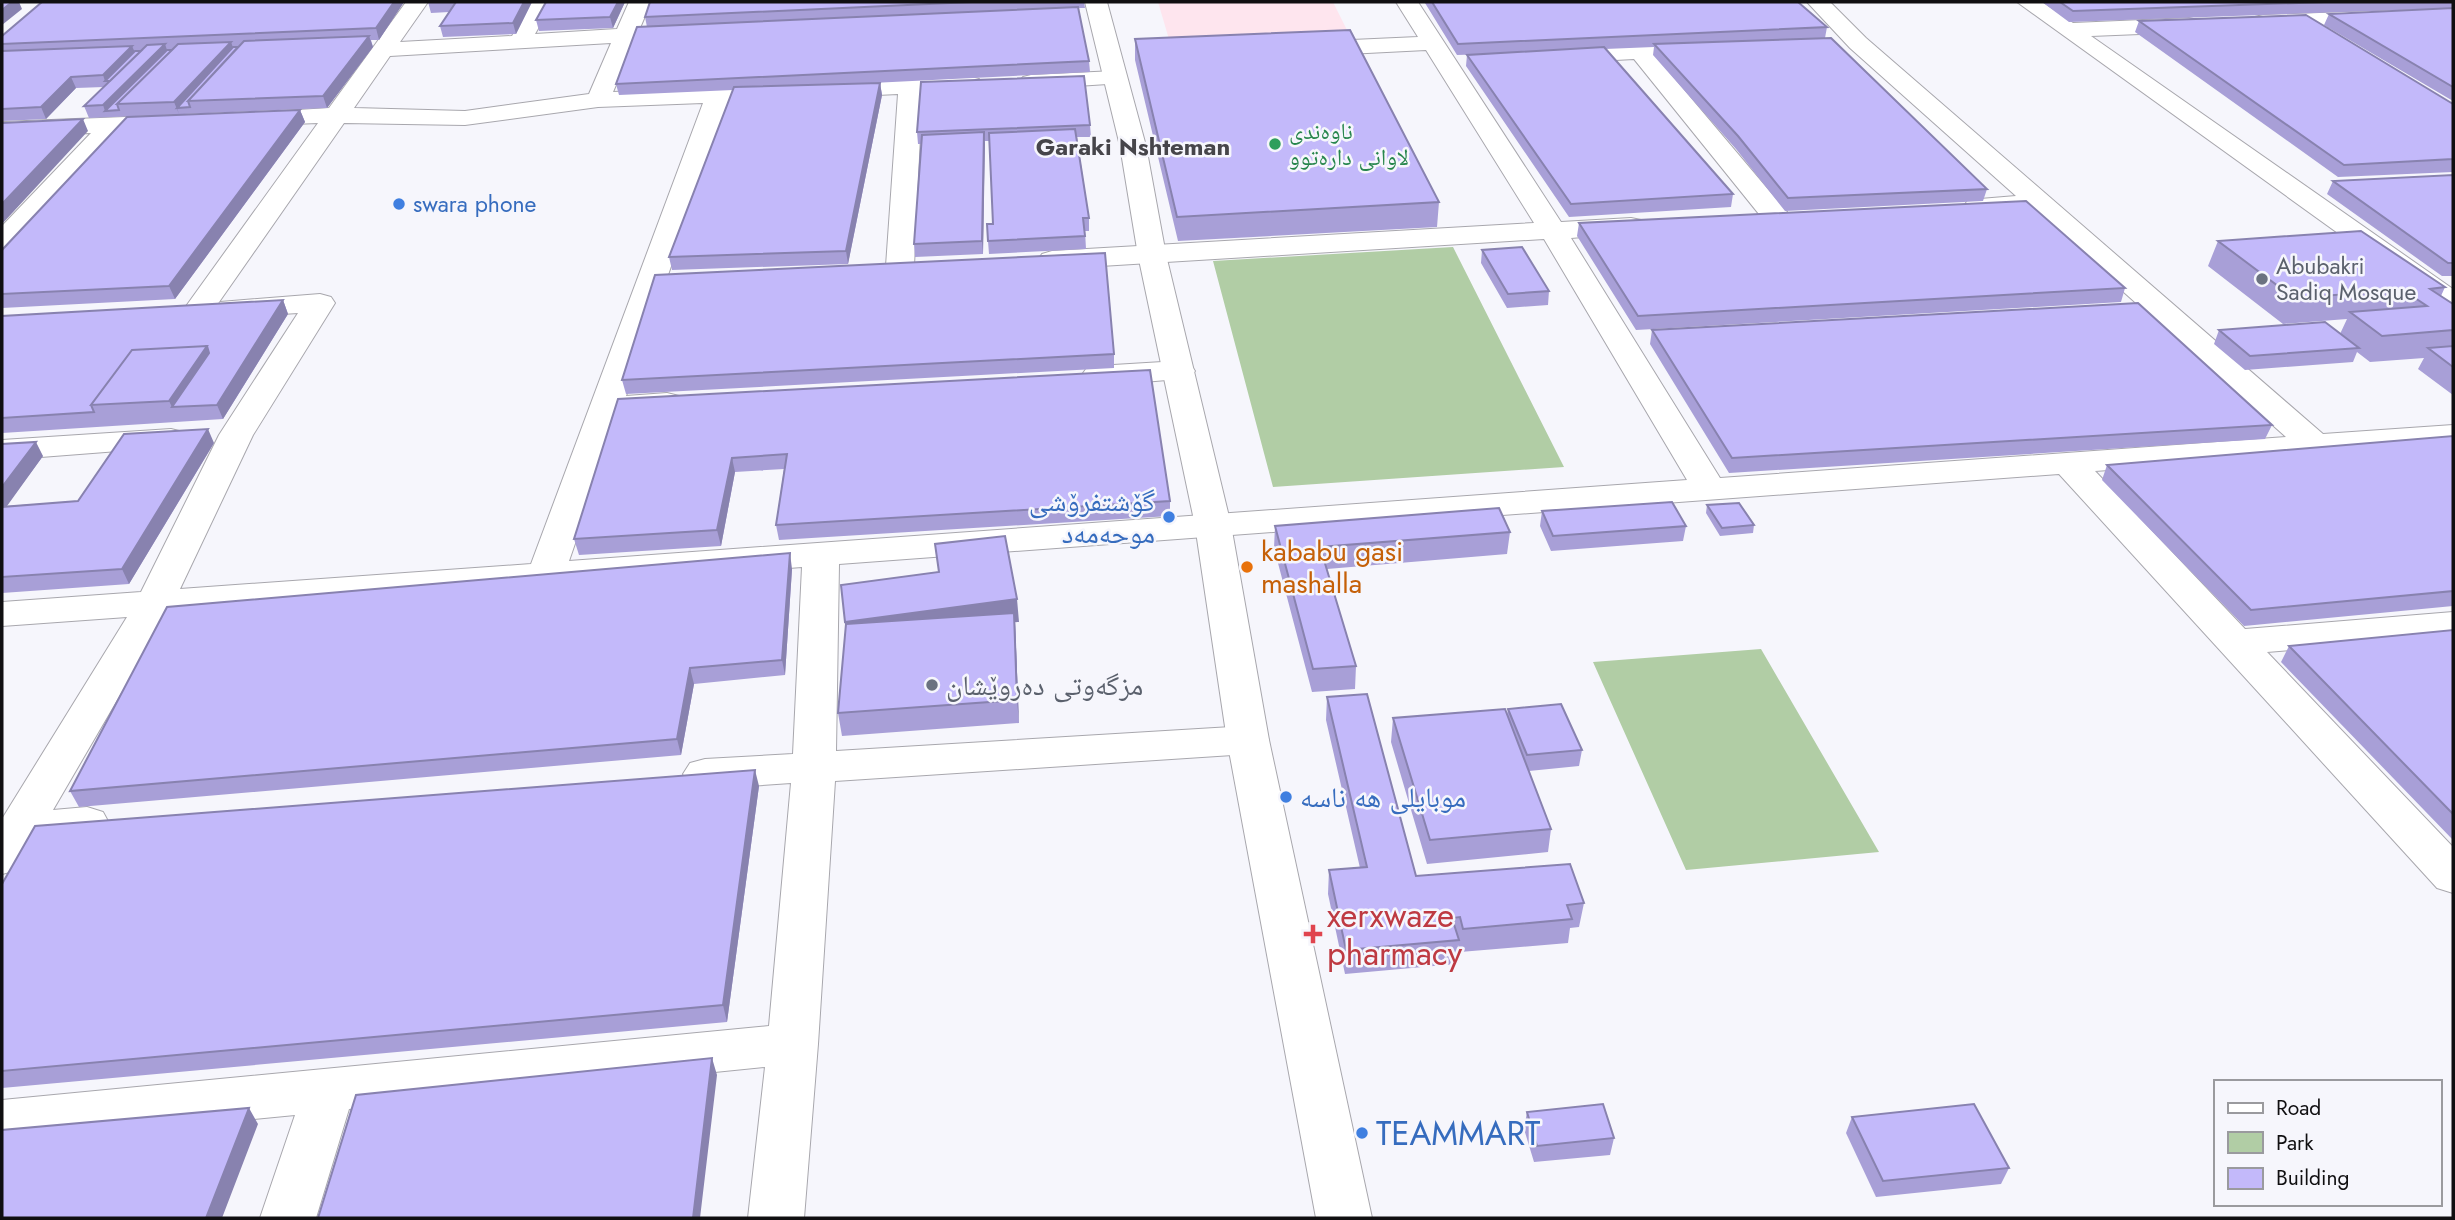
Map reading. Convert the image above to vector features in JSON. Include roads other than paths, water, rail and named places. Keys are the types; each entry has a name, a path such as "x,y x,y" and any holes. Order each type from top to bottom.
{"street":[{"path":"10,843 155,602 236,435 320,303 186,310 337,115 378,45 417,2"},
{"path":"520,41 542,2"},
{"path":"598,100 640,2"},
{"path":"1407,2 1452,54 1553,231 1632,340 1708,488"},
{"path":"1818,2 1844,43 2039,203 2315,445"},
{"path":"2028,2 2293,190 2447,292"},
{"path":"1088,9 1120,64 1152,255 1213,525 1248,740 1344,1218"},
{"path":"2248,22 2453,15"},
{"path":"2303,20 2338,41"},
{"path":"2070,30 2207,24"},
{"path":"378,45 709,31"},
{"path":"1544,57 1722,49"},
{"path":"1286,50 1452,54"},
{"path":"1640,52 1777,218"},
{"path":"218,120 337,115 465,118 598,100 999,83 1120,64"},
{"path":"900,266 910,87"},
{"path":"545,573 604,407 665,279 718,96"},
{"path":"2,129 192,121"},
{"path":"2,242 113,124"},
{"path":"2293,190 2333,187"},
{"path":"1956,208 2039,203"},
{"path":"1749,219 1804,216"},
{"path":"1020,261 1651,225"},
{"path":"2117,307 2158,305"},
{"path":"1069,378 1179,371"},
{"path":"604,407 700,401"},
{"path":"2,450 236,435"},
{"path":"2,614 2453,435"},
{"path":"2068,463 2453,876"},
{"path":"776,1218 793,1044 814,766 821,554"},
{"path":"2233,642 2453,624"},
{"path":"660,778 1248,740"},
{"path":"10,843 131,820"},
{"path":"2,1122 793,1044"},
{"path":"288,1218 330,1088"}],"place":[{"name":"ناوەندی لاوانی دارەتوو","path":"1275,144"},
{"name":"swara phone","path":"399,204"},
{"name":"Abubakri Sadiq Mosque","path":"2262,279"},
{"name":"گۆشتفرۆشی موحەمەد","path":"1169,517"},
{"name":"kababu gasi mashalla","path":"1247,567"},
{"name":"مزگەوتی دەروێشان","path":"932,685"},
{"name":"موبایلی هه ناسه","path":"1286,797"},
{"name":"xerxwaze pharmacy","path":"1313,934"},
{"name":"TEAMMART","path":"1362,1133"}],"district":[{"name":"Garaki Nshteman","path":"1133,146"}]}
